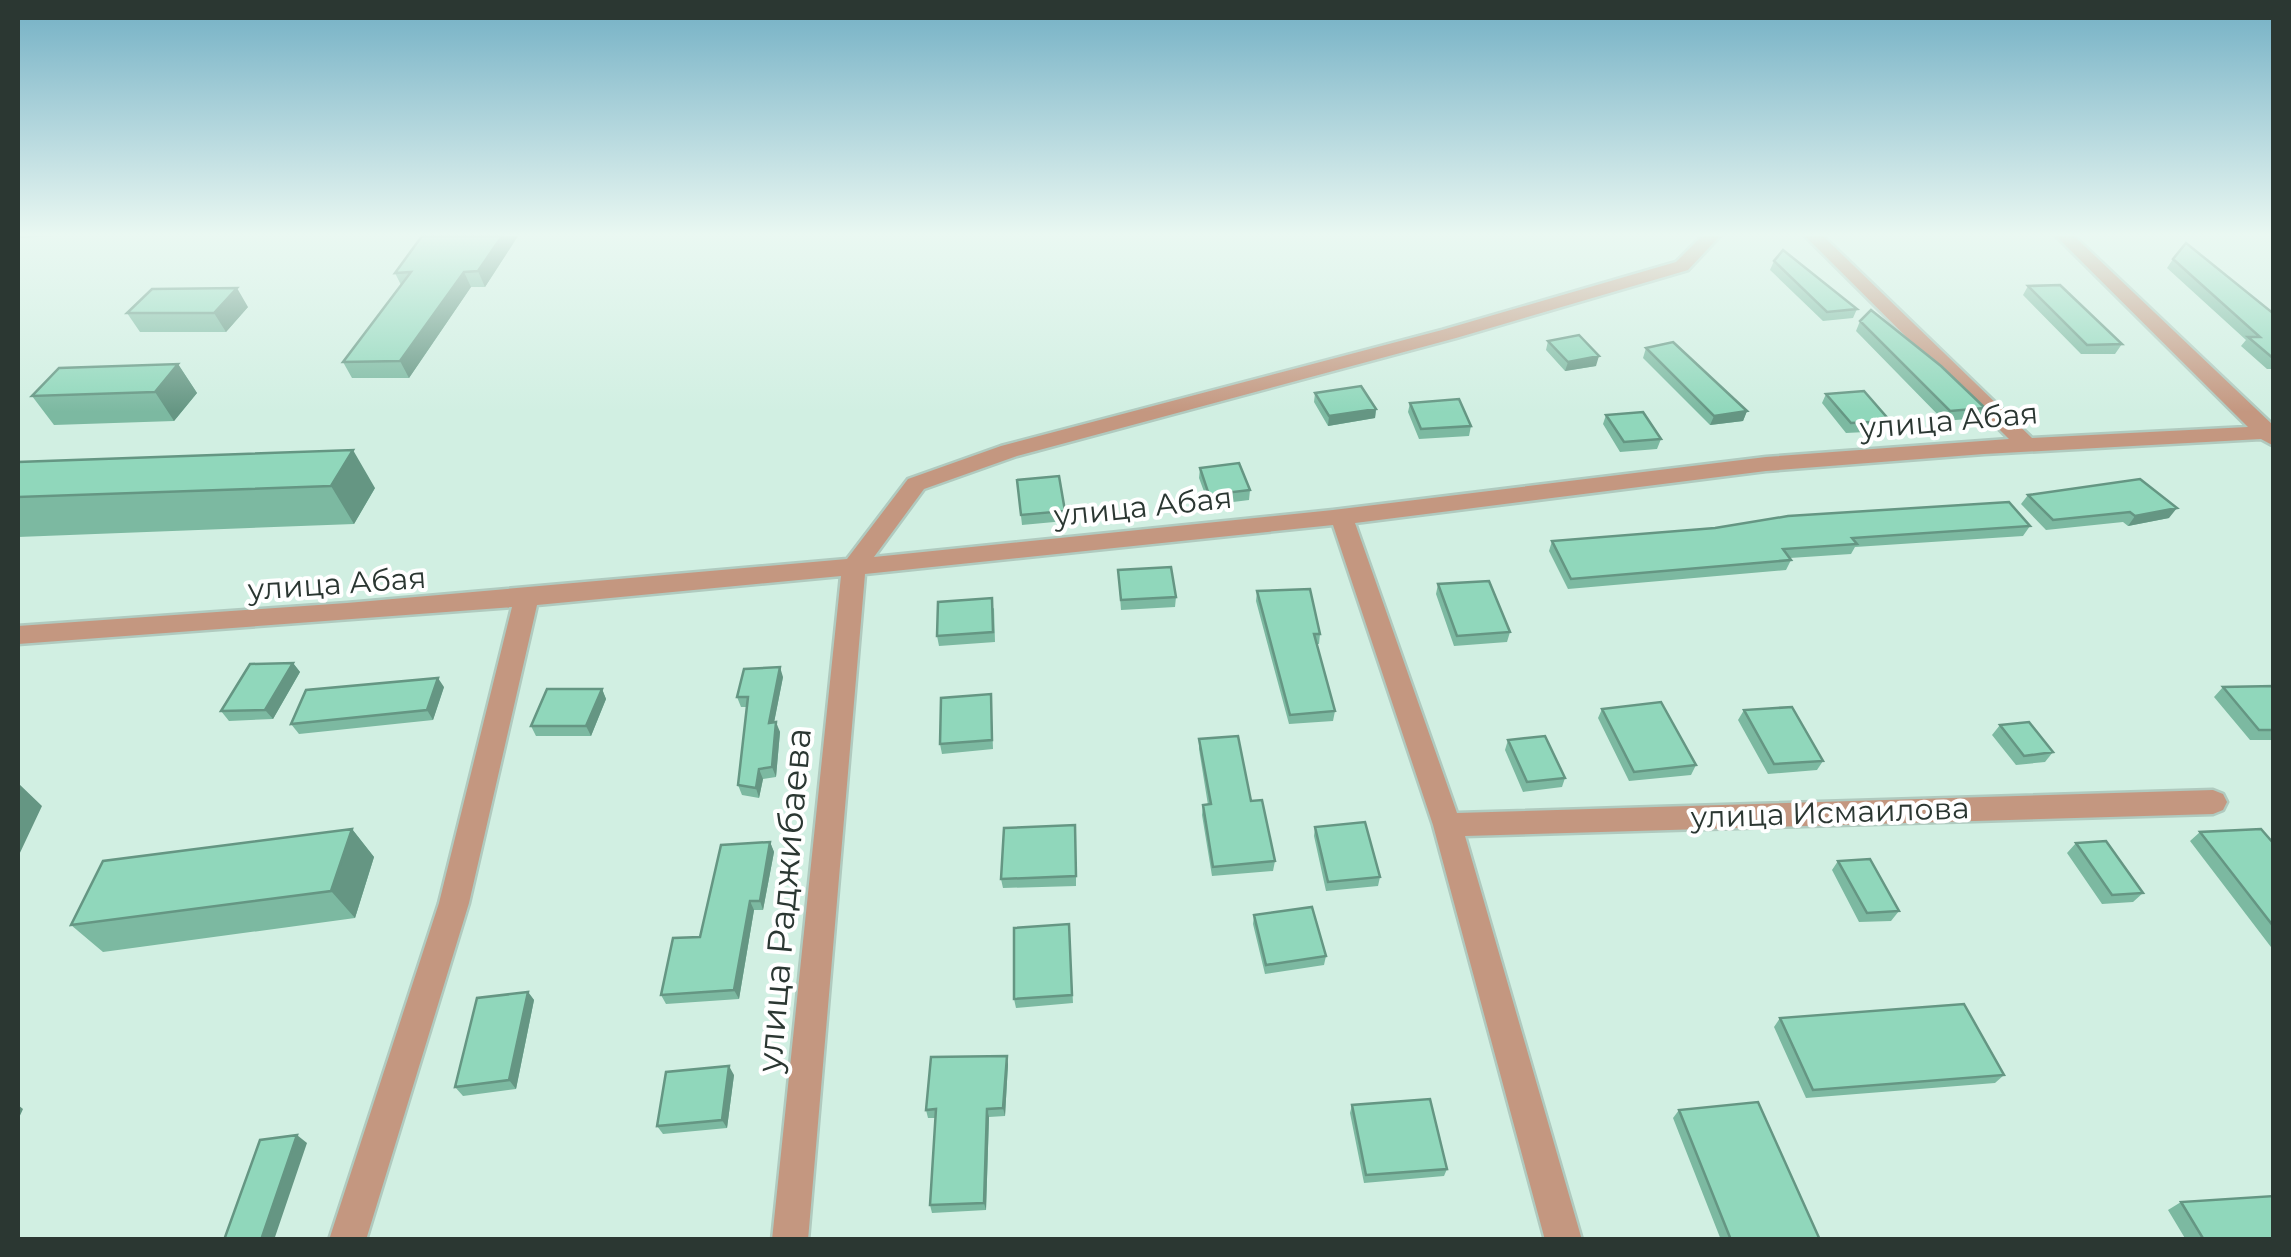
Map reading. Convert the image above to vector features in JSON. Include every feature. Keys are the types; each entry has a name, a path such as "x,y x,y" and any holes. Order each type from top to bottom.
{"street":[{"path":"854,567 916,484 1009,451 1584,295"},
{"path":"1873,295 2026,444"},
{"path":"2125,295 2271,435"},
{"name":"улица Абая","path":"18,635 526,599 854,567 1342,517 1697,471 2026,444 2271,435"},
{"path":"1342,517 1446,825 1564,1240"},
{"name":"улица Раджибаева","path":"790,1240 854,567"},
{"path":"346,1240 454,903 526,599"},
{"name":"улица Исмаилова","path":"1446,825 2213,802"}],"building":[{"path":"146,295 231,295 214,313 127,313"},
{"path":"394,295 448,295 400,361 343,362"},
{"path":"1809,295 1839,295 1857,309 1827,312"},
{"path":"2037,295 2070,295 2122,344 2087,345"},
{"path":"2213,295 2250,295 2274,314 2274,359 2248,337 2260,337"},
{"path":"1871,310 1941,366 1985,408 1950,411 1860,321"},
{"path":"1579,335 1599,356 1568,362 1548,341"},
{"path":"1673,342 1747,411 1714,416 1646,348"},
{"path":"178,364 155,392 32,396 59,368"},
{"path":"1361,386 1376,409 1329,416 1315,393"},
{"path":"1864,391 1890,421 1851,423 1826,394"},
{"path":"1459,399 1471,426 1421,429 1410,403"},
{"path":"1643,412 1661,439 1624,442 1606,415"},
{"path":"353,450 331,486 18,497 18,462"},
{"path":"1239,463 1250,490 1209,495 1200,468"},
{"path":"1059,476 1065,511 1021,515 1017,480"},
{"path":"2140,479 2177,508 2135,516 2130,512 2053,520 2028,495"},
{"path":"2009,502 2030,526 1852,538 1857,544 1783,549 1791,560 1571,579 1552,541 1715,528 1788,516"},
{"path":"1171,567 1176,597 1121,600 1118,570"},
{"path":"1489,581 1510,632 1457,636 1438,584"},
{"path":"1310,589 1320,634 1314,634 1335,711 1290,715 1257,591"},
{"path":"992,598 993,632 937,636 938,602"},
{"path":"293,663 265,710 221,711 250,664"},
{"path":"780,667 769,723 776,722 772,767 759,769 756,788 738,785 748,697 737,697 744,669"},
{"path":"438,678 427,710 291,724 306,690"},
{"path":"2274,686 2274,730 2259,730 2223,687"},
{"path":"547,689 602,689 586,726 531,726"},
{"path":"991,694 992,740 940,744 941,698"},
{"path":"1661,702 1696,765 1634,772 1602,709"},
{"path":"1792,707 1823,761 1774,764 1744,710"},
{"path":"2029,722 2053,752 2024,756 2000,725"},
{"path":"1238,736 1251,801 1262,800 1275,861 1213,867 1203,805 1211,804 1199,739"},
{"path":"1545,736 1565,778 1527,782 1508,740"},
{"path":"1365,822 1380,877 1328,882 1315,827"},
{"path":"1075,825 1076,876 1001,879 1004,828"},
{"path":"352,829 331,891 71,925 103,861"},
{"path":"2261,829 2274,844 2274,927 2200,832"},
{"path":"2106,841 2143,893 2112,895 2076,843"},
{"path":"770,842 760,901 750,901 734,990 661,995 673,938 700,937 721,845"},
{"path":"1870,859 1899,911 1867,913 1838,861"},
{"path":"1312,907 1326,956 1266,965 1254,915"},
{"path":"1069,924 1072,995 1014,999 1014,928"},
{"path":"528,992 509,1080 455,1087 477,998"},
{"path":"1964,1004 2004,1075 1813,1090 1780,1018"},
{"path":"1007,1056 1003,1108 987,1109 984,1203 930,1205 936,1109 926,1110 931,1057"},
{"path":"729,1066 722,1120 657,1126 666,1072"},
{"path":"1430,1099 1447,1169 1366,1175 1352,1105"},
{"path":"1758,1102 1820,1240 1731,1240 1679,1110"},
{"path":"297,1135 261,1240 224,1240 260,1140"},
{"path":"2274,1196 2274,1240 2204,1240 2181,1202"}]}
